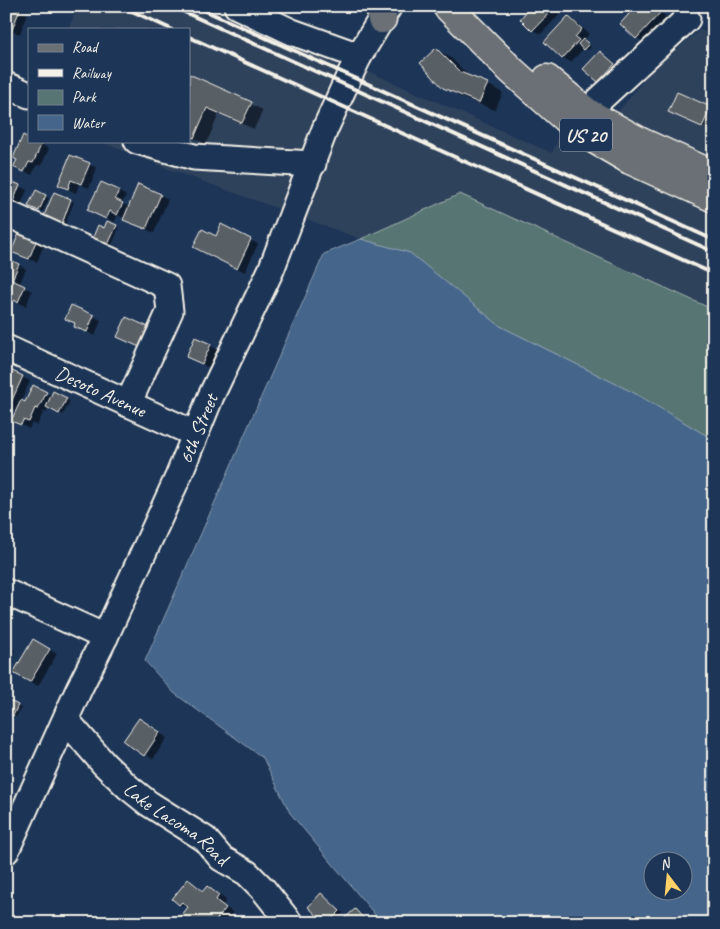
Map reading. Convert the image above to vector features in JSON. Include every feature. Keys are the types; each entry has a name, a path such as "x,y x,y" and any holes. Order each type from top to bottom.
{"highway":[{"name":"US 20","path":"447,6 512,71 582,121 642,142 713,189"},
{"name":"US 20","path":"470,6 563,94 582,121"}],"street":[{"path":"237,6 292,32 359,56"},
{"name":"6th Street","path":"6,851 178,477 211,396 271,270 325,129 359,56 384,10"},
{"path":"582,121 598,101 686,19"},
{"path":"141,142 194,157 313,164"},
{"path":"6,213 167,286 170,311 128,404"},
{"name":"Desoto Avenue","path":"6,348 195,434"},
{"path":"6,592 105,637"},
{"name":"Lake Lacoma Road","path":"66,720 104,764 128,787 148,803 205,839 221,858 247,873 263,888 290,923"}],"shaded area":[{"path":"72,6 221,6 552,153 560,134 590,153 714,213 714,310 460,194 361,239 169,169 102,142 190,142 190,28 68,28 77,9"},
{"path":"700,30 714,35 714,163 614,117 653,69"}],"green space":[{"path":"460,194 714,310 714,440 636,394 500,326 410,253 361,239"}],"water":[{"path":"361,239 410,253 500,326 636,394 714,440 714,923 382,923 290,813 263,758 174,693 145,661 324,254"}],"building":[{"path":"6,6 14,6 20,9 12,30 6,28"},
{"path":"531,6 561,6 558,9 555,7 532,31 520,19"},
{"path":"636,6 653,6 660,13 636,39 620,24"},
{"path":"568,16 582,29 575,37 579,40 562,59 544,42"},
{"path":"583,39 589,44 583,50 578,44"},
{"path":"436,48 460,72 488,83 479,103 443,88 420,63"},
{"path":"600,51 615,64 598,82 583,69"},
{"path":"190,74 252,102 242,123 207,108 194,138 190,136"},
{"path":"677,92 711,107 702,127 668,112"},
{"path":"23,135 28,138 28,142 42,143 33,163 29,162 24,172 13,167 17,160 13,158"},
{"path":"70,155 90,163 81,184 71,180 68,189 58,185"},
{"path":"6,179 20,185 12,204 6,201"},
{"path":"101,182 119,190 115,199 123,203 117,215 110,211 106,219 87,210"},
{"path":"138,184 161,194 146,229 123,220"},
{"path":"36,190 46,195 39,211 28,206"},
{"path":"54,192 71,199 62,224 43,218"},
{"path":"107,221 117,225 106,249 91,242 98,225 104,228"},
{"path":"221,224 251,239 237,269 193,247 202,229 216,236"},
{"path":"21,229 38,236 29,259 11,252"},
{"path":"9,259 19,264 12,280 25,286 18,302 6,297 6,267"},
{"path":"71,305 94,315 87,332 74,327 75,323 65,319"},
{"path":"126,317 153,329 144,349 117,337"},
{"path":"195,337 211,344 202,364 186,357"},
{"path":"8,369 23,376 8,409 6,408 6,373"},
{"path":"33,385 47,392 38,409 35,408 29,422 23,420 21,425 11,421 21,400 25,402"},
{"path":"53,391 67,398 59,414 46,407"},
{"path":"33,639 50,649 30,682 13,673"},
{"path":"6,699 18,705 13,716 6,713"},
{"path":"139,718 160,732 144,756 123,741"},
{"path":"188,879 203,891 207,886 219,895 216,900 226,908 214,923 176,923 188,907 182,902 179,905 172,899"},
{"path":"321,893 340,911 328,923 325,923 308,907"},
{"path":"355,909 368,923 339,923"},
{"path":"227,918 232,923 223,923"}],"railway":[{"path":"121,6 169,28"},
{"path":"171,6 714,252"},
{"path":"195,6 714,240"},
{"path":"190,37 714,274"}]}
